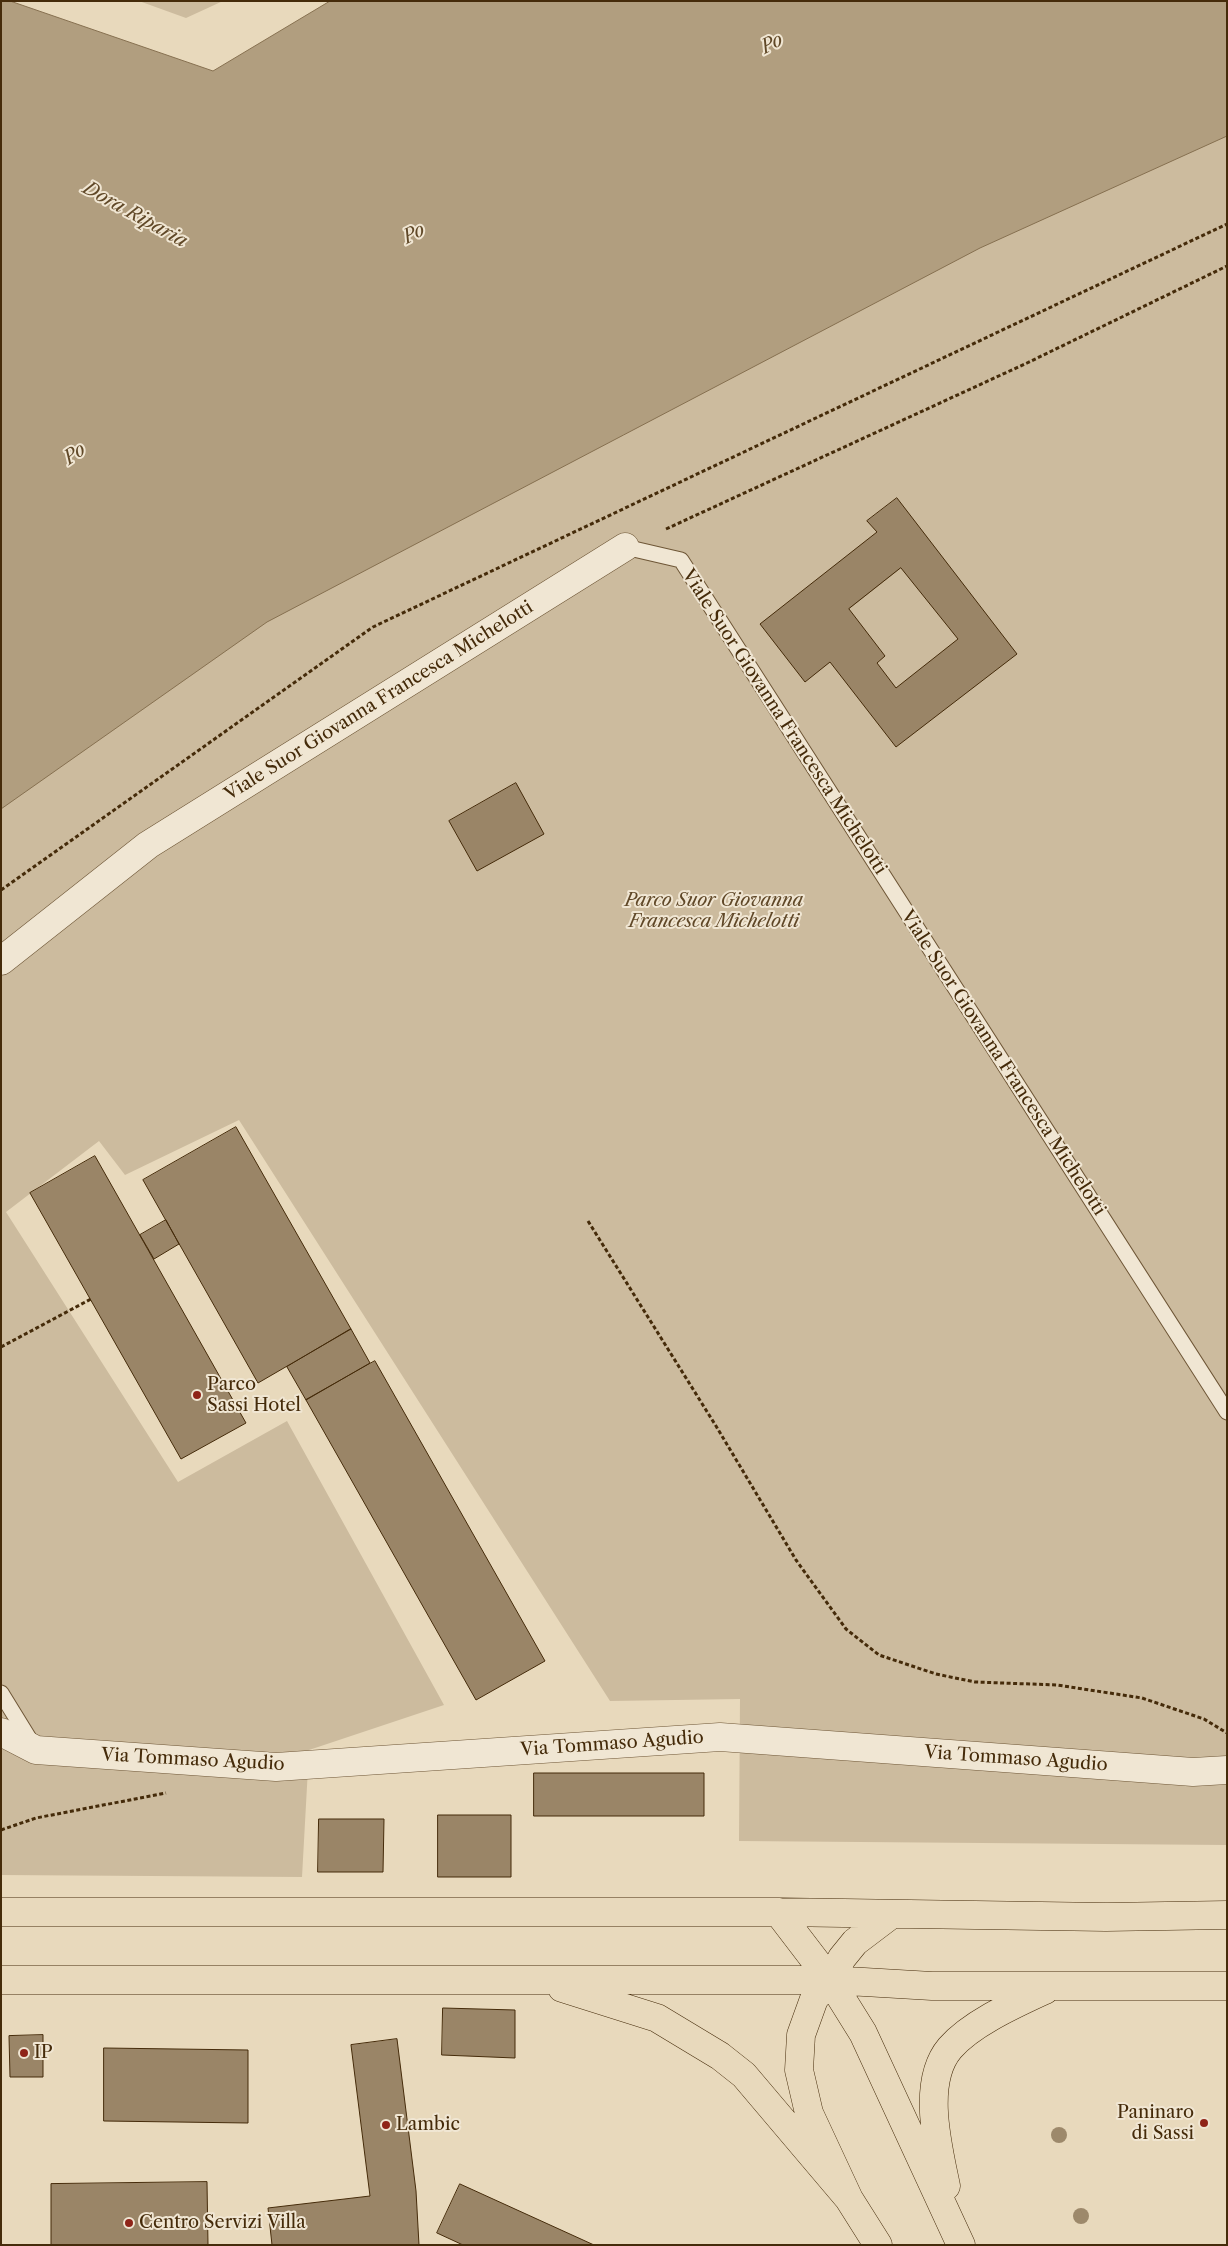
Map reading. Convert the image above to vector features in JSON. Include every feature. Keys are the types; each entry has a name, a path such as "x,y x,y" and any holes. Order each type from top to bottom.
{"main road":[{"path":"1,1912 778,1912 1097,1917 1227,1915"},
{"path":"778,1912 830,1980 863,2034 957,2235"},
{"path":"878,2245 849,2199 809,2113 799,2070 801,2035 814,1999 830,1980 842,1958 855,1942 892,1914"},
{"path":"534,1979 658,2018 720,2056 744,2075 849,2199"},
{"path":"1,1980 830,1980 932,1986 1227,1986"},
{"path":"957,2235 936,2137 934,2092 941,2064 950,2048 995,2014 1051,1987"}],"street":[{"name":"Viale Suor Giovanna Francesca Michelotti","path":"1,961 148,845 625,546"},
{"name":"Via Tommaso Agudio","path":"1,1732 36,1750 276,1767 720,1737 1193,1772 1227,1770"}],"lane":[{"name":"Viale Suor Giovanna Francesca Michelotti","path":"625,546 680,560 1227,1412"},
{"path":"1,1693 36,1750"}],"path":[{"path":"625,546 682,523 1027,363 1227,266"},
{"path":"588,1221 716,1426 796,1560 846,1628 872,1650 879,1655 936,1674 975,1682 1057,1685 1142,1698 1204,1719 1227,1733"},
{"path":"1,1348 91,1299"},
{"path":"1,1830 36,1818 164,1794 211,1762"}],"green space":[{"path":"139,1 223,1 186,18"},
{"name":"Parco Suor Giovanna Francesca Michelotti","path":"1227,81 1227,1845 739,1841 740,1699 610,1701 239,1120 125,1175 99,1141 6,1212 178,1482 287,1421 444,1705 309,1750 302,1877 1,1875 1,741"}],"water":[{"path":"1,1 10,1 213,71 330,1 1227,1 1227,136 980,248 267,622 1,809"}],"building":[{"path":"897,498 1017,654 896,747 830,662 805,682 760,624 877,532 867,521","holes":["901,568 958,639 896,688 877,663 885,656 849,609"]},
{"path":"516,783 544,834 477,871 449,821"},
{"path":"236,1127 351,1329 258,1383 143,1180"},
{"path":"95,1156 246,1423 181,1459 30,1193"},
{"path":"166,1220 179,1244 154,1259 140,1235"},
{"path":"351,1329 370,1363 306,1400 287,1367"},
{"path":"375,1361 545,1661 476,1700 306,1400"},
{"path":"534,1773 704,1773 704,1816 534,1816"},
{"path":"438,1815 511,1815 511,1877 438,1877"},
{"path":"319,1819 384,1819 383,1872 318,1872"},
{"path":"443,2008 515,2010 515,2058 442,2055"},
{"path":"43,2035 43,2077 10,2077 9,2036"},
{"path":"397,2039 416,2191 419,2245 272,2245 268,2208 370,2196 351,2045"},
{"path":"104,2048 248,2050 248,2123 104,2121"},
{"path":"207,2182 208,2245 51,2245 51,2184"},
{"path":"460,2184 594,2245 463,2245 437,2233"}],"place":[{"name":"Parco Sassi Hotel","path":"197,1395"},
{"name":"IP","path":"24,2053"},
{"name":"Paninaro di Sassi","path":"1204,2123"},
{"name":"Lambic","path":"386,2125"},
{"name":"Centro Servizi Villa","path":"129,2223"}],"water label":[{"name":"Po","path":"772,44"},
{"name":"Dora Riparia","path":"135,215"},
{"name":"Po","path":"414,234"},
{"name":"Po","path":"75,454"}]}
